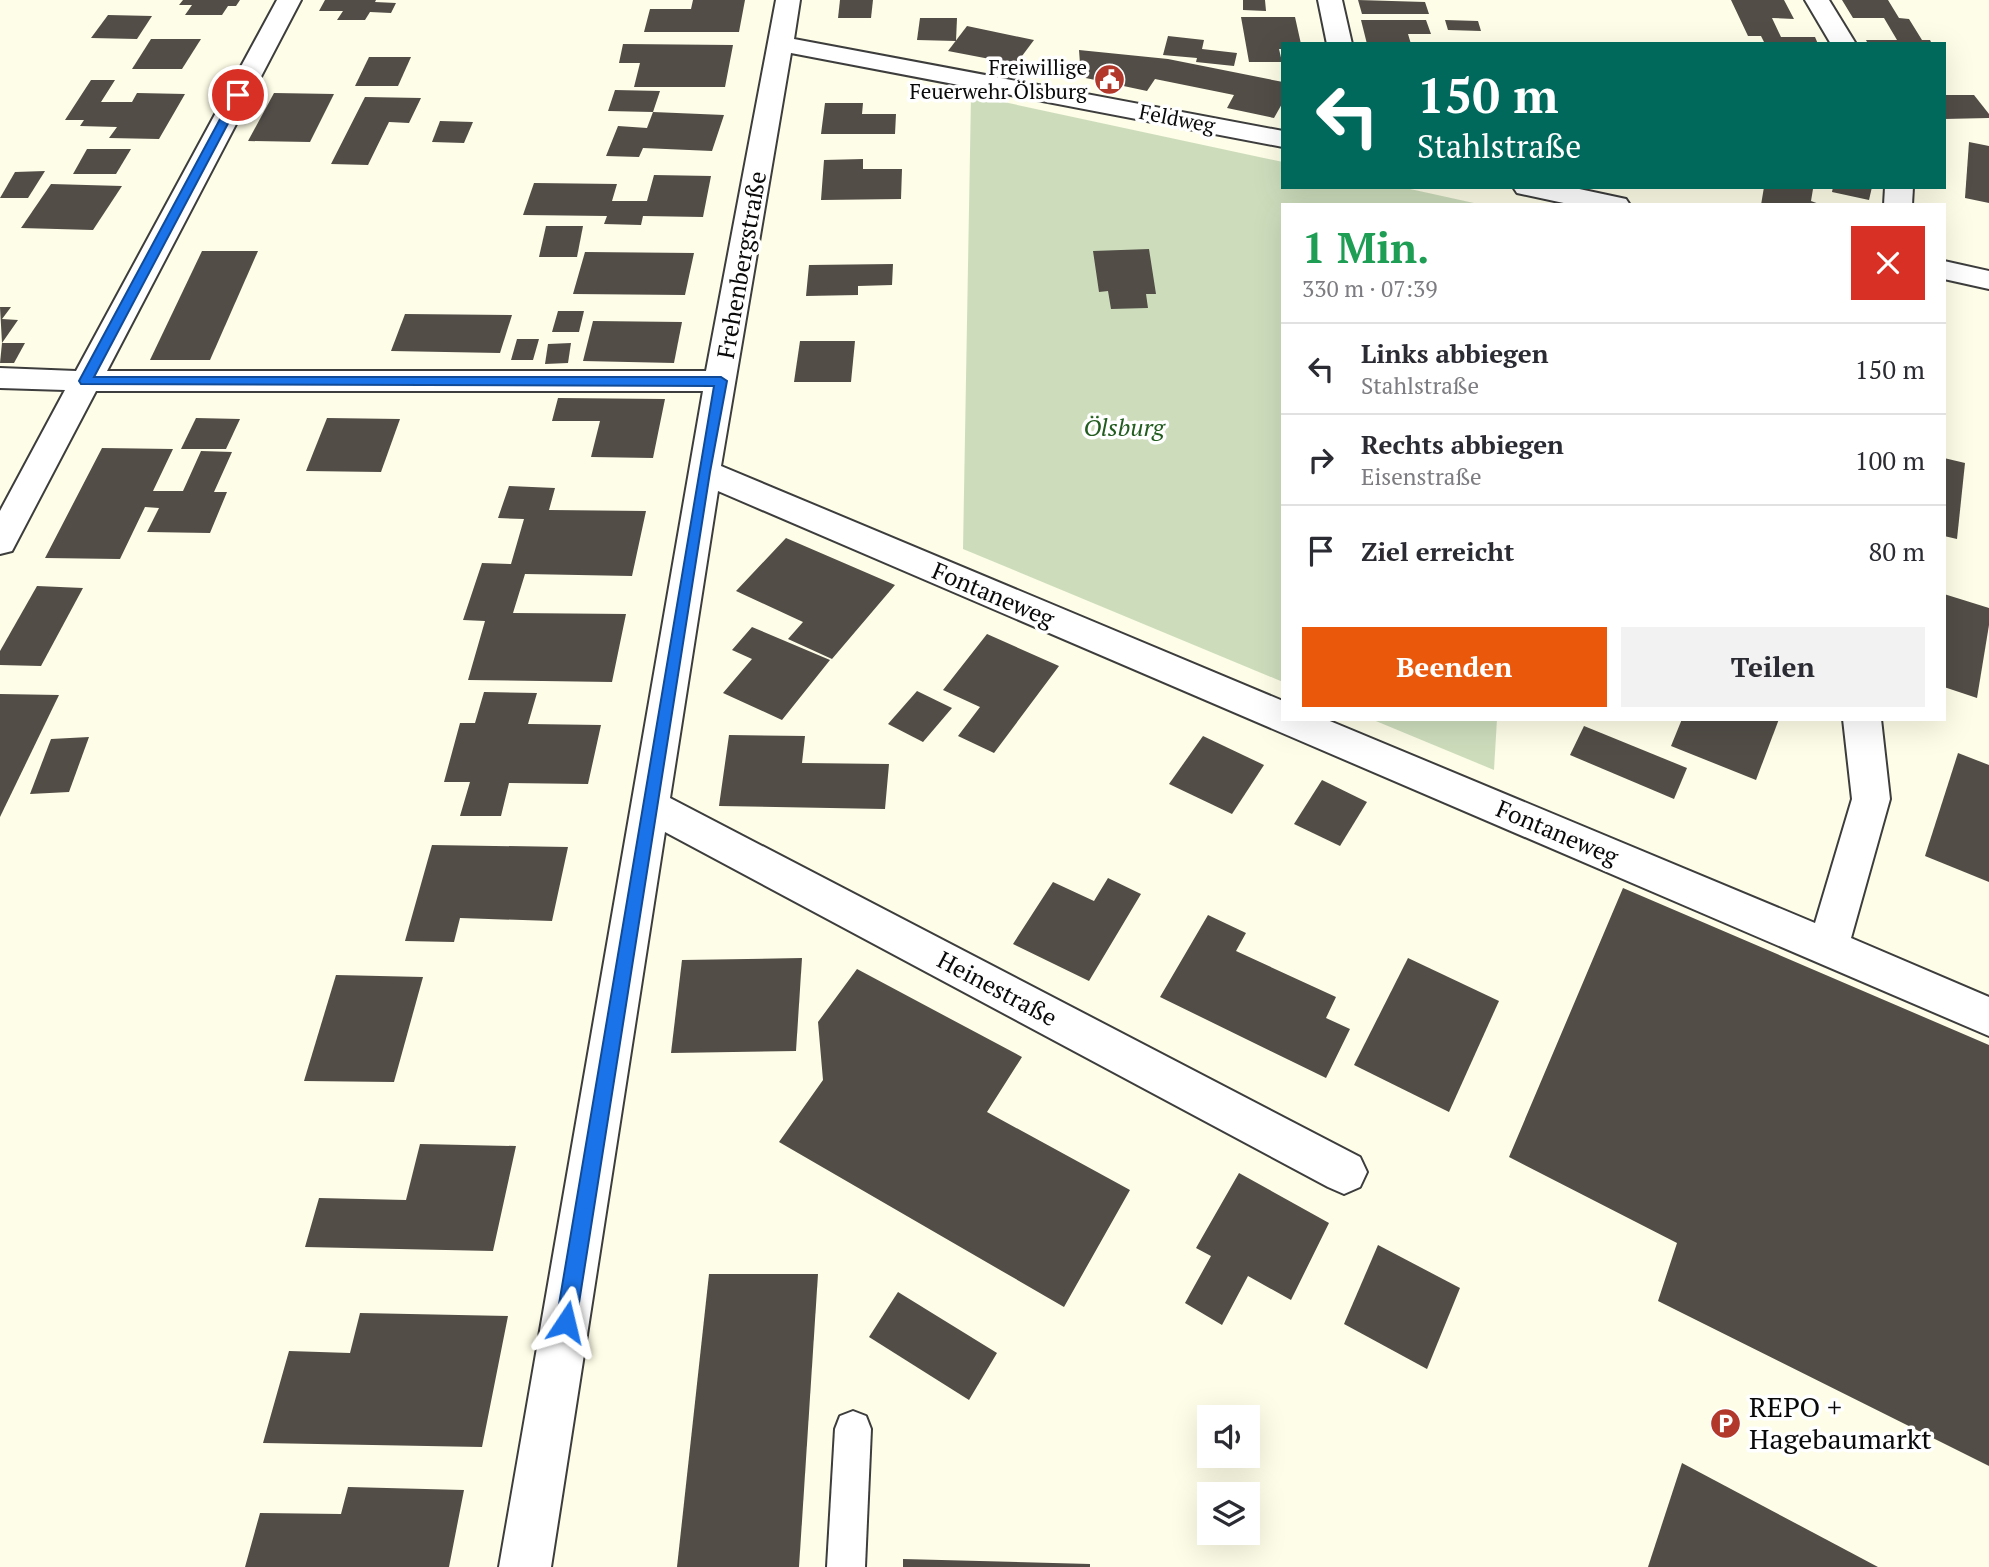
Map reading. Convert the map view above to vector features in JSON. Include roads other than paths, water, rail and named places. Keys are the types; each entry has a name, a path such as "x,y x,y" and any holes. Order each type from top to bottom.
{"street":[{"path":"0,542 289,0"},
{"name":"Frehenbergstraße","path":"525,1567 704,472 788,0"},
{"path":"1330,0 1340,42"},
{"path":"1817,0 1843,42"},
{"name":"Feldweg","path":"781,44 1281,139"},
{"path":"1537,189 1606,203"},
{"path":"1946,270 1989,279"},
{"path":"0,378 86,381 721,381"},
{"name":"Fontaneweg","path":"704,472 1281,716"},
{"name":"Fontaneweg","path":"1292,721 1989,1017"},
{"path":"1828,947 1871,799 1862,721"},
{"name":"Heinestraße","path":"651,806 1344,1172"}],"lane":[{"path":"846,1567 853,1429"}],"place":[{"name":"Freiwillige Feuerwehr Ölsburg","path":"1110,80"},
{"name":"REPO + Hagebaumarkt","path":"1726,1423"}],"park label":[{"name":"Ölsburg","path":"1124,428"}]}
